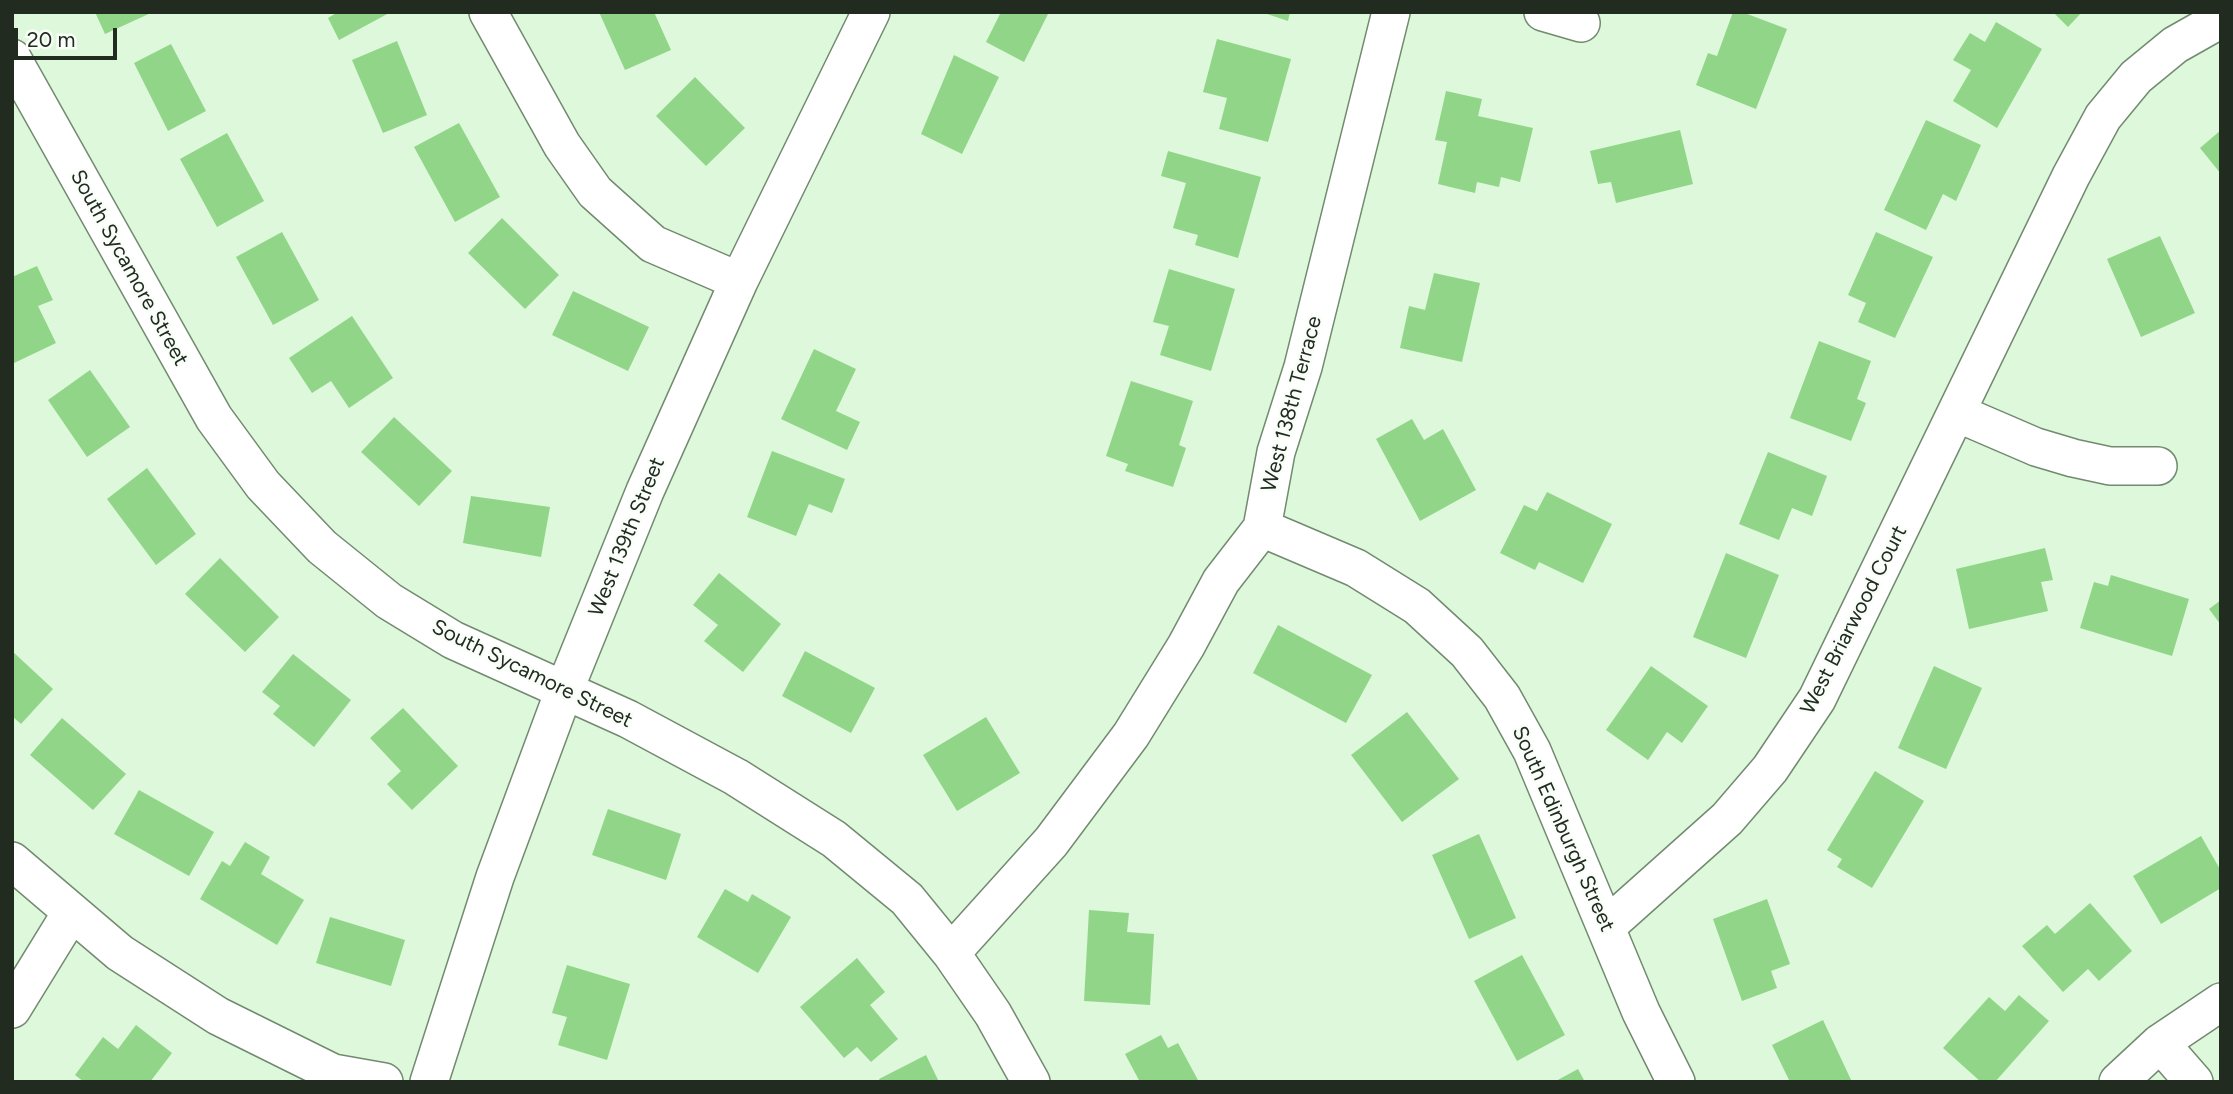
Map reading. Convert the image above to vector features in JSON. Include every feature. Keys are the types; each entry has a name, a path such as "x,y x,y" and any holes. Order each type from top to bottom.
{"street":[{"path":"488,12 562,145 595,192 653,244 739,281"},
{"name":"West 139th Street","path":"429,1082 495,877 564,691 650,479 739,281 871,12"},
{"name":"West 138th Terrace","path":"951,953 1051,842 1131,735 1186,646 1221,581 1262,528 1276,452 1303,367 1391,12"},
{"path":"1543,12 1581,23"},
{"name":"West Briarwood Court","path":"1606,927 1727,819 1776,759 1817,699 2103,117 2136,77 2175,45 2221,19"},
{"name":"South Sycamore Street","path":"12,58 214,418 263,485 322,547 388,601 453,640 628,719 736,777 834,839 907,899 951,953 993,1014 1031,1082"},
{"path":"1957,413 2036,447 2073,458 2110,466 2158,466"},
{"name":"South Edinburgh Street","path":"1262,528 1356,568 1417,606 1468,652 1502,697 1532,751 1641,1012 1676,1082"},
{"path":"12,861 120,953 218,1016 333,1073 384,1082"},
{"path":"12,1009 71,913"},
{"path":"2118,1082 2160,1043 2221,1002"},
{"path":"2160,1043 2194,1082"}],"building":[{"path":"95,12 153,12 105,34"},
{"path":"338,12 391,12 339,40 328,18"},
{"path":"599,12 654,12 671,50 625,70"},
{"path":"1001,12 1049,12 1024,62 986,42"},
{"path":"1261,12 1290,12 1288,21"},
{"path":"1733,12 1742,12 1787,29 1756,109 1696,85 1708,53 1717,56"},
{"path":"2053,12 2082,12 2068,27"},
{"path":"1996,22 2042,49 1997,128 1953,101 1971,70 1953,60 1970,33 1985,42"},
{"path":"1217,39 1291,59 1268,142 1219,129 1227,98 1203,92"},
{"path":"397,41 427,115 383,133 352,60"},
{"path":"171,44 206,111 168,131 134,63"},
{"path":"954,55 999,77 962,154 921,134"},
{"path":"695,77 745,128 706,166 656,116"},
{"path":"1446,91 1482,99 1478,116 1533,128 1520,182 1501,177 1499,187 1477,182 1475,193 1438,184 1447,142 1435,140"},
{"path":"1926,120 1981,145 1956,201 1943,194 1926,230 1884,210"},
{"path":"459,123 500,197 455,222 414,147"},
{"path":"1680,130 1693,184 1616,203 1611,182 1598,184 1590,151"},
{"path":"2221,130 2221,174 2200,148"},
{"path":"227,133 264,201 217,227 180,159"},
{"path":"1168,151 1261,177 1238,258 1195,245 1198,235 1173,228 1186,183 1161,176"},
{"path":"502,218 559,275 525,309 468,253"},
{"path":"282,232 319,300 273,325 236,257"},
{"path":"1876,232 1933,257 1895,338 1858,322 1866,303 1848,295"},
{"path":"2160,236 2195,313 2141,337 2107,259"},
{"path":"37,266 53,300 38,306 56,343 12,364 12,277"},
{"path":"1169,269 1235,289 1211,371 1160,355 1169,326 1153,322"},
{"path":"1434,273 1480,283 1462,362 1400,348 1409,306 1425,310"},
{"path":"573,291 649,327 628,371 552,335"},
{"path":"352,316 393,378 349,408 331,381 312,393 289,358"},
{"path":"1819,341 1871,361 1857,399 1866,403 1851,441 1790,418"},
{"path":"814,349 856,369 836,411 860,422 847,450 781,419"},
{"path":"90,370 130,427 87,457 48,400"},
{"path":"1131,381 1193,401 1179,445 1186,448 1173,487 1125,471 1128,464 1106,456"},
{"path":"394,417 452,471 419,506 361,452"},
{"path":"1412,419 1424,440 1443,429 1476,490 1420,521 1376,439"},
{"path":"772,451 845,479 832,513 809,504 796,536 747,517"},
{"path":"1768,452 1827,476 1812,516 1792,508 1779,540 1739,524"},
{"path":"147,468 196,534 156,565 107,499"},
{"path":"1547,492 1612,524 1583,583 1539,562 1535,570 1500,553 1524,505 1537,511"},
{"path":"471,496 550,507 541,557 463,543"},
{"path":"2045,548 2053,580 2041,582 2048,611 1969,629 1956,569"},
{"path":"1726,553 1779,575 1746,658 1693,637"},
{"path":"220,558 279,617 245,652 185,594"},
{"path":"719,573 781,624 743,672 704,641 718,625 693,605"},
{"path":"2111,575 2189,599 2172,656 2080,628 2094,582 2108,586"},
{"path":"2221,600 2221,625 2209,609"},
{"path":"1278,625 1372,675 1346,723 1253,673"},
{"path":"12,651 53,689 21,724 12,716"},
{"path":"805,651 875,688 851,733 782,696"},
{"path":"293,654 351,700 314,747 273,714 280,706 262,692"},
{"path":"1651,666 1708,706 1682,743 1667,732 1648,760 1606,730"},
{"path":"1934,666 1982,688 1946,769 1898,748"},
{"path":"403,708 458,766 412,810 387,784 401,771 370,738"},
{"path":"1407,712 1459,779 1402,822 1351,755"},
{"path":"986,717 1020,773 957,811 923,755"},
{"path":"62,718 126,774 93,810 30,755"},
{"path":"1875,771 1924,801 1872,888 1837,867 1842,859 1827,850"},
{"path":"139,790 214,832 189,876 114,834"},
{"path":"608,809 681,834 666,880 592,855"},
{"path":"1479,834 1516,918 1469,939 1432,855"},
{"path":"2201,836 2221,871 2221,888 2161,924 2133,876"},
{"path":"245,842 270,857 261,874 304,900 277,945 200,899 222,861 230,866"},
{"path":"725,889 748,902 752,894 791,917 758,973 697,937"},
{"path":"1767,899 1790,964 1771,971 1777,988 1742,1001 1713,919"},
{"path":"2090,903 2132,951 2099,981 2088,969 2063,992 2022,946 2047,925 2055,934"},
{"path":"1089,910 1129,913 1127,932 1154,934 1150,1005 1084,1001"},
{"path":"330,917 405,940 391,986 316,963"},
{"path":"1522,955 1565,1035 1517,1061 1474,981"},
{"path":"857,958 885,992 870,1005 898,1039 871,1062 857,1047 844,1058 800,1007"},
{"path":"567,965 630,984 607,1060 558,1045 567,1017 552,1013"},
{"path":"2019,995 2049,1021 1995,1082 1981,1082 1943,1048 1989,997 2005,1011"},
{"path":"1823,1020 1852,1082 1790,1082 1772,1045"},
{"path":"136,1025 172,1053 150,1082 84,1082 75,1075 103,1037 118,1049"},
{"path":"1161,1035 1168,1048 1178,1043 1199,1082 1140,1082 1125,1054"},
{"path":"926,1055 939,1082 880,1082 879,1079"},
{"path":"1578,1069 1585,1082 1554,1082"}]}
